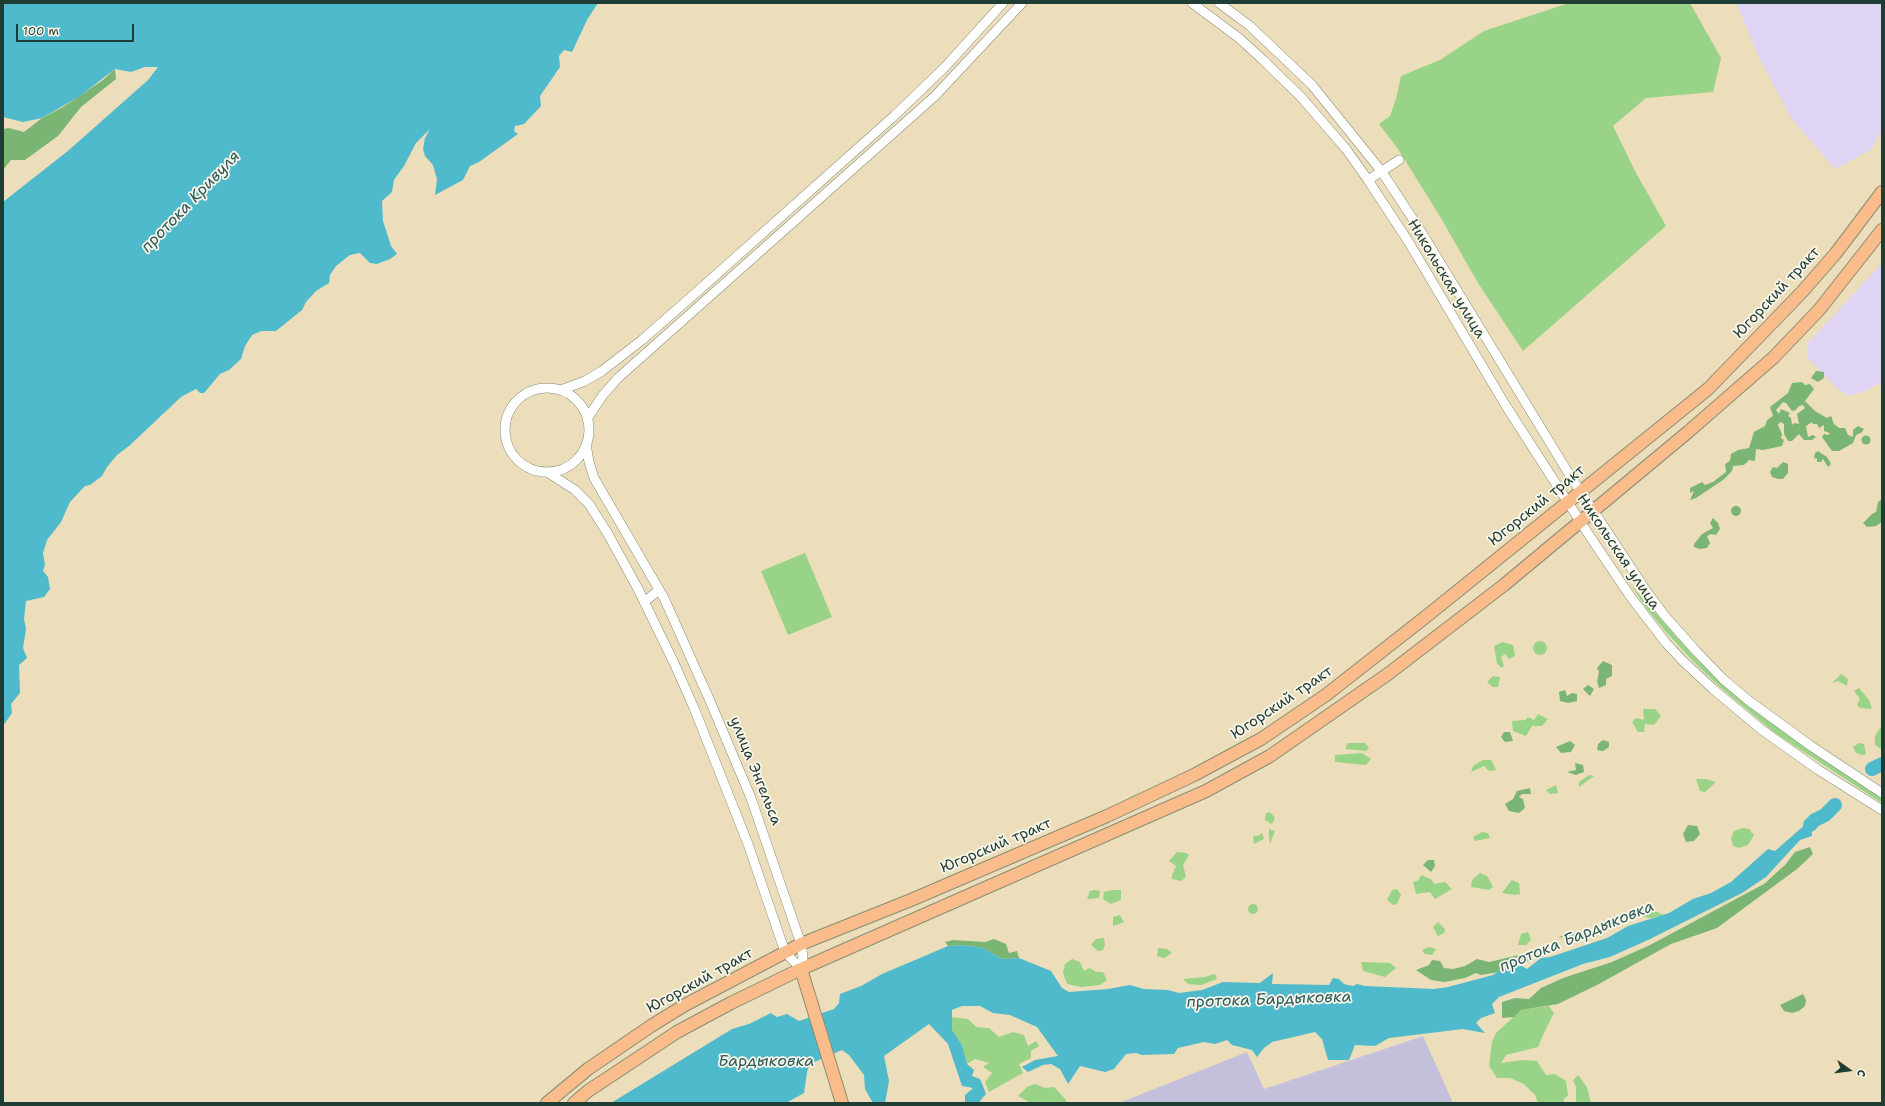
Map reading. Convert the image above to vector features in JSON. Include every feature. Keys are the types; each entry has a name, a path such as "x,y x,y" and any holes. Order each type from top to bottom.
{"main road":[{"name":"Югорский тракт","path":"547,1103 588,1069 651,1026 685,1005 785,952 1108,816 1194,776 1261,740 1326,695 1708,389 1802,292 1836,253 1882,192"},
{"path":"574,1103 588,1091 678,1032 731,1003 801,969 1206,791 1270,756 1388,674 1504,585 1688,432 1773,358 1819,310 1882,230"},
{"name":"улица Энгельса","path":"801,969 842,1103"}],"street":[{"path":"561,390 579,403 587,419 589,430 586,444 574,462 561,470 546,472 532,470 514,457 505,437 505,422 510,409 526,393 539,388 561,390 585,381 602,371 659,325 894,116 945,67 1003,3"},
{"path":"587,419 603,395 618,378 935,96 1022,3"},
{"name":"Никольская улица","path":"1192,3 1239,38 1264,60 1333,132 1368,180 1408,241 1506,406 1580,521 1649,622 1683,661 1713,689 1762,730 1824,773 1882,810"},
{"name":"Никольская улица","path":"1219,3 1250,26 1312,85 1382,172 1422,233 1568,474 1594,510 1647,592 1696,652 1723,679 1748,700 1832,760 1882,793"},
{"path":"1368,180 1399,160"},
{"name":"улица Энгельса","path":"586,444 589,462 597,484 659,590 710,701 751,798 801,944 803,956 801,969"},
{"name":"улица Энгельса","path":"546,472 575,490 589,504 608,534 644,602 675,666 728,791 785,952 801,969"},
{"path":"644,602 659,590"}],"shaded area":[{"path":"1736,3 1882,3 1882,131 1871,150 1835,169 1791,118 1760,59"},
{"path":"1882,263 1882,382 1865,391 1849,396 1838,389 1807,357 1807,344"},
{"path":"1423,1036 1453,1103 1119,1103 1247,1052 1264,1089"}],"green space":[{"path":"1569,3 1690,3 1721,58 1713,92 1646,98 1613,126 1635,171 1666,226 1523,351 1478,283 1438,213 1398,149 1379,124 1390,116 1396,99 1401,76 1440,60 1484,31"},
{"path":"115,69 116,79 81,107 58,136 25,160 11,160 3,170 3,129 9,128 24,132 42,118 63,107 103,80"},
{"path":"1816,371 1824,372 1824,378 1818,382 1811,378"},
{"path":"1802,382 1805,385 1810,384 1814,389 1805,401 1815,411 1827,418 1831,416 1834,424 1839,428 1845,428 1848,435 1853,437 1853,430 1858,426 1864,429 1861,433 1856,435 1853,443 1839,451 1832,451 1822,437 1824,434 1828,435 1830,433 1824,431 1824,425 1819,428 1817,424 1813,424 1812,422 1806,426 1808,437 1813,435 1816,437 1812,440 1804,440 1799,434 1792,441 1788,441 1784,434 1784,424 1780,422 1778,425 1782,434 1781,438 1784,440 1782,446 1763,450 1756,449 1755,461 1749,460 1744,465 1733,466 1732,471 1723,480 1696,498 1690,500 1694,491 1690,493 1690,488 1702,482 1705,485 1713,482 1726,472 1725,464 1730,461 1731,454 1738,450 1749,448 1754,432 1765,426 1767,420 1773,416 1770,407 1788,393 1792,383","holes":["1783,402 1786,403 1792,411 1803,405 1805,408 1797,414 1799,424 1794,423 1792,425 1791,418 1788,416 1790,413 1781,409 1779,414 1776,410"]},
{"path":"1866,435 1871,440 1866,445 1861,440"},
{"path":"1818,451 1827,457 1831,464 1828,467 1823,459 1821,462 1817,462 1817,459 1814,458 1815,453"},
{"path":"1783,462 1788,464 1788,473 1783,479 1772,477 1770,472 1773,467 1777,468"},
{"path":"1882,499 1882,522 1876,526 1867,527 1863,523 1876,512 1878,502"},
{"path":"1736,506 1741,511 1736,516 1731,511"},
{"path":"1713,518 1718,523 1720,529 1716,535 1711,534 1707,536 1710,543 1707,548 1700,549 1694,547 1694,544 1702,534 1713,528 1710,523"},
{"path":"805,553 832,617 788,635 761,571"},
{"path":"1630,584 1698,661 1732,692 1764,717 1882,797 1882,803 1775,733 1721,688 1666,632 1647,609"},
{"path":"1540,641 1545,643 1547,648 1545,653 1540,655 1535,653 1533,648 1535,643"},
{"path":"1503,642 1513,645 1515,656 1509,659 1505,654 1501,657 1504,666 1501,668 1497,663 1494,646"},
{"path":"1603,661 1612,665 1612,676 1606,679 1606,685 1599,688 1597,681 1599,672 1597,668"},
{"path":"1841,674 1848,679 1847,686 1838,681 1832,683"},
{"path":"1493,676 1500,677 1498,687 1493,687 1487,682"},
{"path":"1588,685 1594,689 1590,696 1583,689"},
{"path":"1859,688 1869,700 1872,709 1860,708 1857,705 1860,699 1854,691"},
{"path":"1565,690 1567,696 1572,693 1577,694 1577,701 1568,703 1560,701 1559,692"},
{"path":"1643,709 1655,709 1661,716 1654,725 1645,724 1644,732 1638,732 1632,722 1636,718 1644,720"},
{"path":"1538,714 1548,719 1542,726 1532,726 1526,736 1513,731 1512,721 1525,720 1528,717 1534,720"},
{"path":"1882,725 1882,750 1875,745 1875,736"},
{"path":"1504,732 1510,732 1513,741 1505,742 1501,737"},
{"path":"1603,740 1609,742 1609,747 1603,751 1597,750 1598,744"},
{"path":"1570,741 1575,745 1571,752 1561,753 1556,747"},
{"path":"1348,743 1365,743 1369,748 1366,751 1345,749"},
{"path":"1859,743 1864,744 1866,754 1862,755 1856,753 1853,747"},
{"path":"1362,753 1371,759 1366,765 1335,762 1335,755"},
{"path":"1483,760 1491,760 1496,770 1489,771 1484,766 1471,772 1473,766"},
{"path":"1575,763 1583,765 1584,772 1576,775 1567,772 1576,770"},
{"path":"1589,775 1594,776 1579,787 1579,782"},
{"path":"1696,779 1706,779 1716,782 1705,792 1700,791"},
{"path":"1556,785 1558,793 1550,794 1546,790"},
{"path":"1530,788 1531,794 1522,794 1519,797 1523,799 1525,808 1519,813 1509,811 1505,804 1513,799 1517,791"},
{"path":"1270,812 1275,818 1272,824 1265,820 1266,813"},
{"path":"1688,825 1697,826 1700,834 1694,841 1686,842 1683,834"},
{"path":"1743,828 1749,829 1754,835 1748,845 1739,848 1733,846 1731,838 1734,831"},
{"path":"1269,829 1275,831 1270,844 1269,836"},
{"path":"1482,832 1488,833 1490,838 1475,841 1473,837"},
{"path":"1262,833 1264,839 1254,844 1253,836 1258,836"},
{"path":"1810,847 1813,854 1797,869 1717,928 1671,944 1597,985 1558,1004 1521,1010 1514,1017 1502,1018 1502,1002 1515,998 1529,999 1541,988 1563,978 1612,962 1650,945 1764,884 1785,865 1795,852"},
{"path":"1177,852 1186,853 1189,855 1183,865 1186,877 1181,881 1172,879 1176,866 1169,861"},
{"path":"1428,860 1434,860 1435,866 1431,872 1423,865"},
{"path":"1480,873 1487,876 1493,887 1489,890 1471,887 1472,880"},
{"path":"1421,875 1431,879 1434,884 1445,882 1452,889 1435,899 1430,892 1416,894 1413,882 1419,880"},
{"path":"1512,880 1519,883 1520,894 1515,895 1502,893"},
{"path":"1397,889 1401,895 1397,904 1393,905 1387,900 1392,890"},
{"path":"1121,890 1121,900 1111,904 1103,899 1104,892"},
{"path":"1090,891 1100,891 1099,898 1087,899"},
{"path":"1251,904 1255,904 1257,905 1257,913 1251,914 1248,911 1248,907"},
{"path":"1642,906 1650,908 1663,915 1651,918 1644,917 1637,911"},
{"path":"1120,915 1124,922 1113,926 1113,917"},
{"path":"1438,922 1445,929 1444,933 1438,936 1433,927"},
{"path":"1528,932 1531,940 1526,945 1518,945 1521,934"},
{"path":"1572,932 1577,936 1572,937 1574,944 1567,942 1567,938 1559,937"},
{"path":"1104,938 1105,945 1103,950 1098,951 1091,945 1096,939"},
{"path":"994,939 1006,944 1009,953 1017,951 1019,958 1002,959 983,948 963,945 948,946 945,942 953,940 985,942"},
{"path":"1429,947 1436,949 1432,955 1425,954 1422,950"},
{"path":"1158,948 1167,949 1172,953 1164,958 1157,956"},
{"path":"1527,953 1533,960 1513,966 1501,965 1499,972 1481,975 1476,973 1465,978 1445,982 1431,980 1416,970 1429,965 1432,960 1440,961 1444,968 1453,969 1465,966 1477,959 1489,962"},
{"path":"1072,959 1080,962 1084,971 1090,968 1096,972 1103,972 1107,980 1100,985 1081,987 1067,984 1063,973 1065,964"},
{"path":"1361,962 1390,963 1396,968 1385,977 1363,971"},
{"path":"1215,974 1217,979 1201,985 1188,984 1183,979 1205,977"},
{"path":"1803,994 1806,1000 1805,1006 1799,1011 1792,1013 1784,1011 1780,1005"},
{"path":"1549,1006 1554,1013 1538,1047 1506,1055 1501,1063 1522,1060 1537,1061 1546,1075 1555,1074 1566,1081 1568,1095 1563,1100 1565,1103 1538,1103 1535,1095 1524,1084 1510,1078 1497,1078 1489,1066 1492,1042 1496,1033 1521,1010"},
{"path":"951,1017 968,1019 976,1027 989,1028 999,1037 1013,1032 1024,1035 1028,1046 1036,1041 1039,1046 1031,1051 1031,1058 1019,1064 1023,1073 989,1092 985,1082 992,1073 983,1067 989,1063 975,1059 967,1064 962,1045 952,1030"},
{"path":"1578,1075 1587,1087 1591,1103 1576,1103 1576,1087 1573,1080"},
{"path":"1035,1084 1045,1088 1054,1087 1066,1100 1066,1103 1031,1103 1018,1096 1027,1087"}],"water":[{"name":"протока Кривуля","path":"3,3 598,3 587,20 572,52 564,50 559,56 560,67 540,96 541,106 524,124 515,126 514,131 518,134 479,162 470,166 463,180 435,195 437,179 433,165 425,156 423,149 425,138 430,129 416,143 404,166 394,180 392,192 382,201 383,221 391,246 397,254 390,259 377,264 370,263 360,253 350,255 336,266 330,275 329,283 316,291 306,302 302,310 276,331 261,331 252,335 245,346 241,359 229,370 220,374 204,393 200,393 196,389 181,397 129,446 117,455 102,476 90,485 85,486 70,502 61,522 47,540 43,553 45,565 43,571 48,577 50,589 44,597 26,601 24,619 26,629 23,648 27,658 19,665 20,693 11,704 12,713 3,726 3,202 69,150 148,80 158,67 145,67 131,72 115,69 80,96 42,118 23,122 3,117"},
{"name":"Бардыковка","path":"1825,815 1811,826 1812,836 1800,840 1766,877 1742,893 1648,940 1610,957 1583,964 1499,997 1492,1004 1495,1013 1481,1018 1476,1023 1485,1033 1463,1029 1389,1038 1375,1046 1355,1045 1349,1060 1328,1060 1322,1039 1315,1032 1272,1042 1264,1048 1257,1057 1252,1050 1232,1045 1227,1040 1215,1044 1204,1042 1178,1048 1174,1054 1126,1054 1114,1069 1105,1072 1080,1066 1068,1084 1060,1069 1051,1064 1043,1065 1028,1072 1022,1067 1035,1060 1058,1056 1037,1027 1010,1015 993,1013 980,1006 962,1006 952,1010 952,1030 962,1045 967,1064 974,1070 972,1076 980,1079 983,1086 986,1094 980,1101 981,1103 965,1103 965,1095 973,1088 962,1086 948,1044 929,1024 884,1056 889,1081 885,1103 873,1103 865,1089 864,1075 849,1055 842,1050 810,1064 807,1072 804,1093 786,1103 611,1103 732,1029 749,1024 771,1013 777,1017 787,1014 799,1021 834,1009 839,1003 840,994 861,986 882,974 948,946 963,945 983,948 1002,959 1019,958 1051,971 1062,988 1069,992 1108,989 1130,985 1144,989 1168,990 1179,993 1202,990 1223,982 1260,983 1273,973 1272,984 1329,985 1333,978 1339,979 1344,984 1353,986 1357,984 1365,986 1434,989 1448,987 1493,975 1505,967 1522,966 1527,969 1541,958 1550,957 1607,938 1628,926 1669,913 1693,899 1711,893 1731,882 1768,849 1775,851 1815,816"}],"waterway":[{"path":"1872,769 1882,764"},
{"name":"протока Бардыковка","path":"1810,825 1815,820 1825,815 1835,805"}]}
